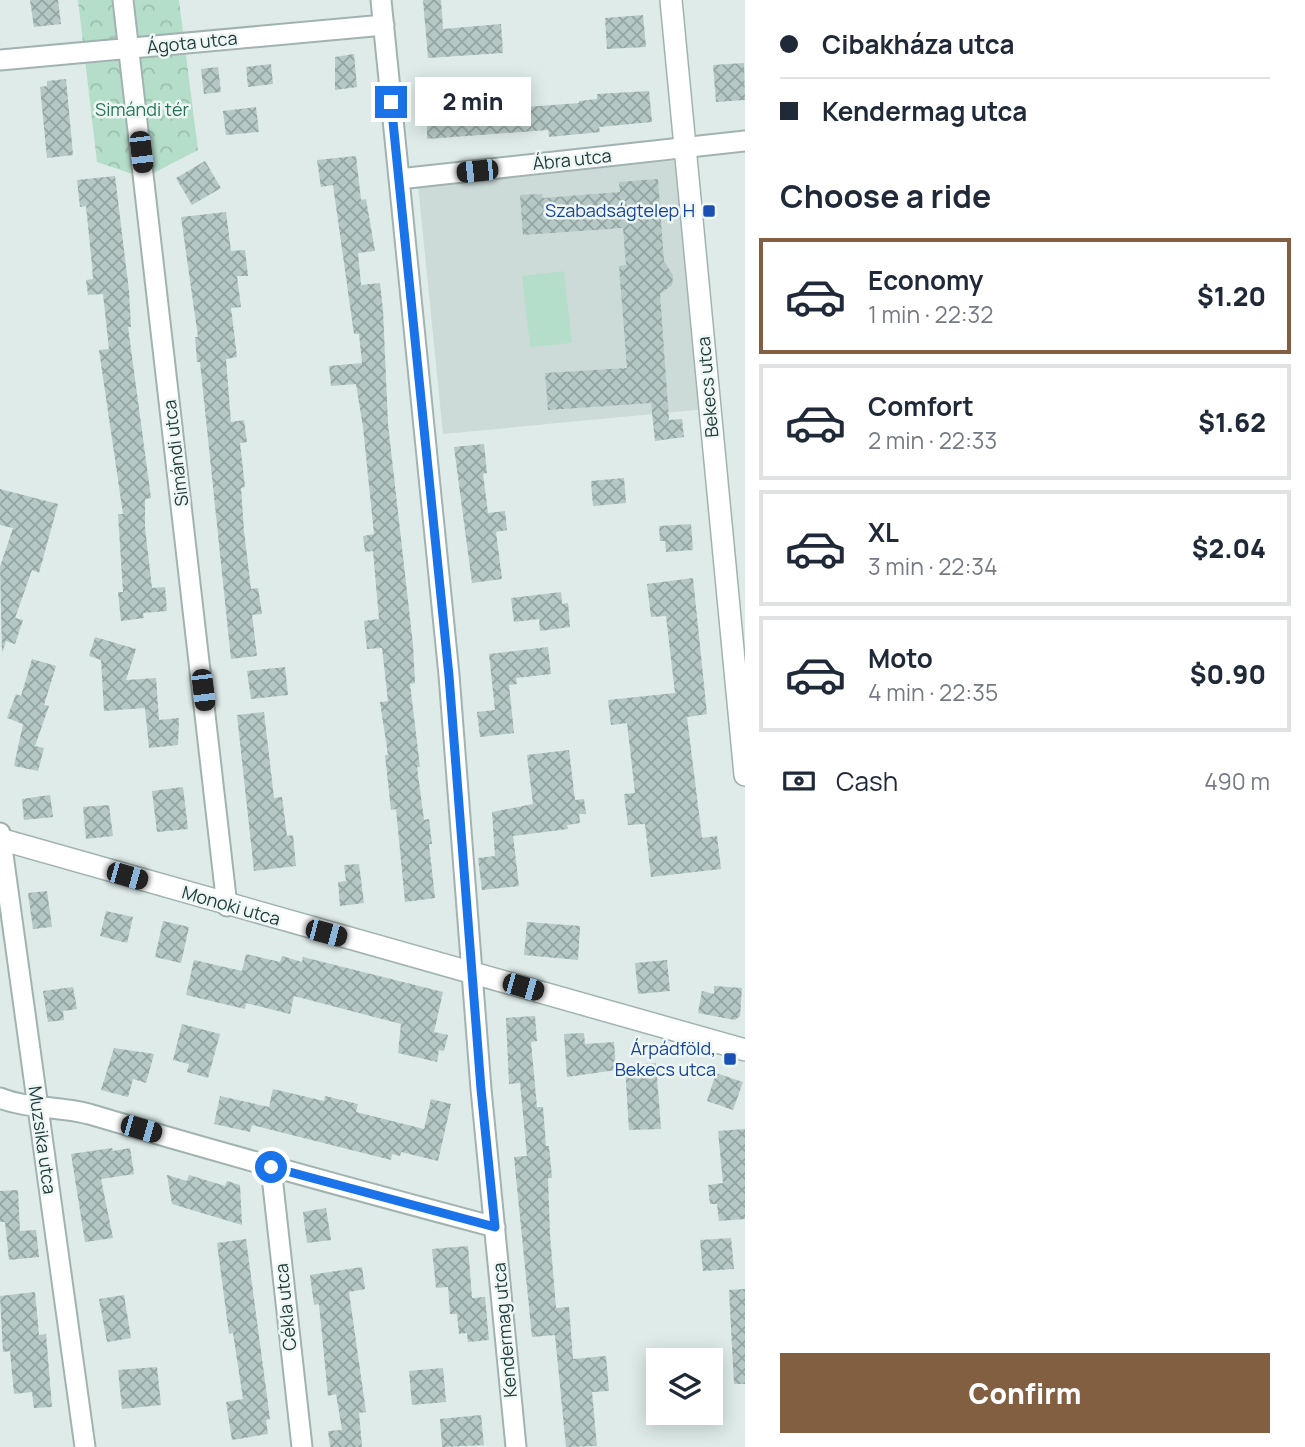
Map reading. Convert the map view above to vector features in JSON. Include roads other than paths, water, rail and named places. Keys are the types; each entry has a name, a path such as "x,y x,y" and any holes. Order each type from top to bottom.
{"street":[{"name":"Simándi utca","path":"123,0 227,906"},
{"name":"Kendermag utca","path":"381,0 449,676 481,1089 516,1447"},
{"name":"Bekecs utca","path":"671,0 745,775"},
{"name":"Ágota utca","path":"0,60 384,25"},
{"name":"Ábra utca","path":"399,179 745,141"},
{"name":"Muzsika utca","path":"0,833 85,1447"},
{"name":"Monoki utca","path":"0,839 227,906 745,1050"},
{"path":"0,1098 16,1104 63,1107 271,1167 495,1227"},
{"name":"Cékla utca","path":"271,1167 302,1447"}],"place":[{"name":"Szabadságtelep H","path":"709,211"},
{"name":"Árpádföld, Bekecs utca","path":"730,1059"}],"park label":[{"name":"Simándi tér","path":"142,110"}]}
